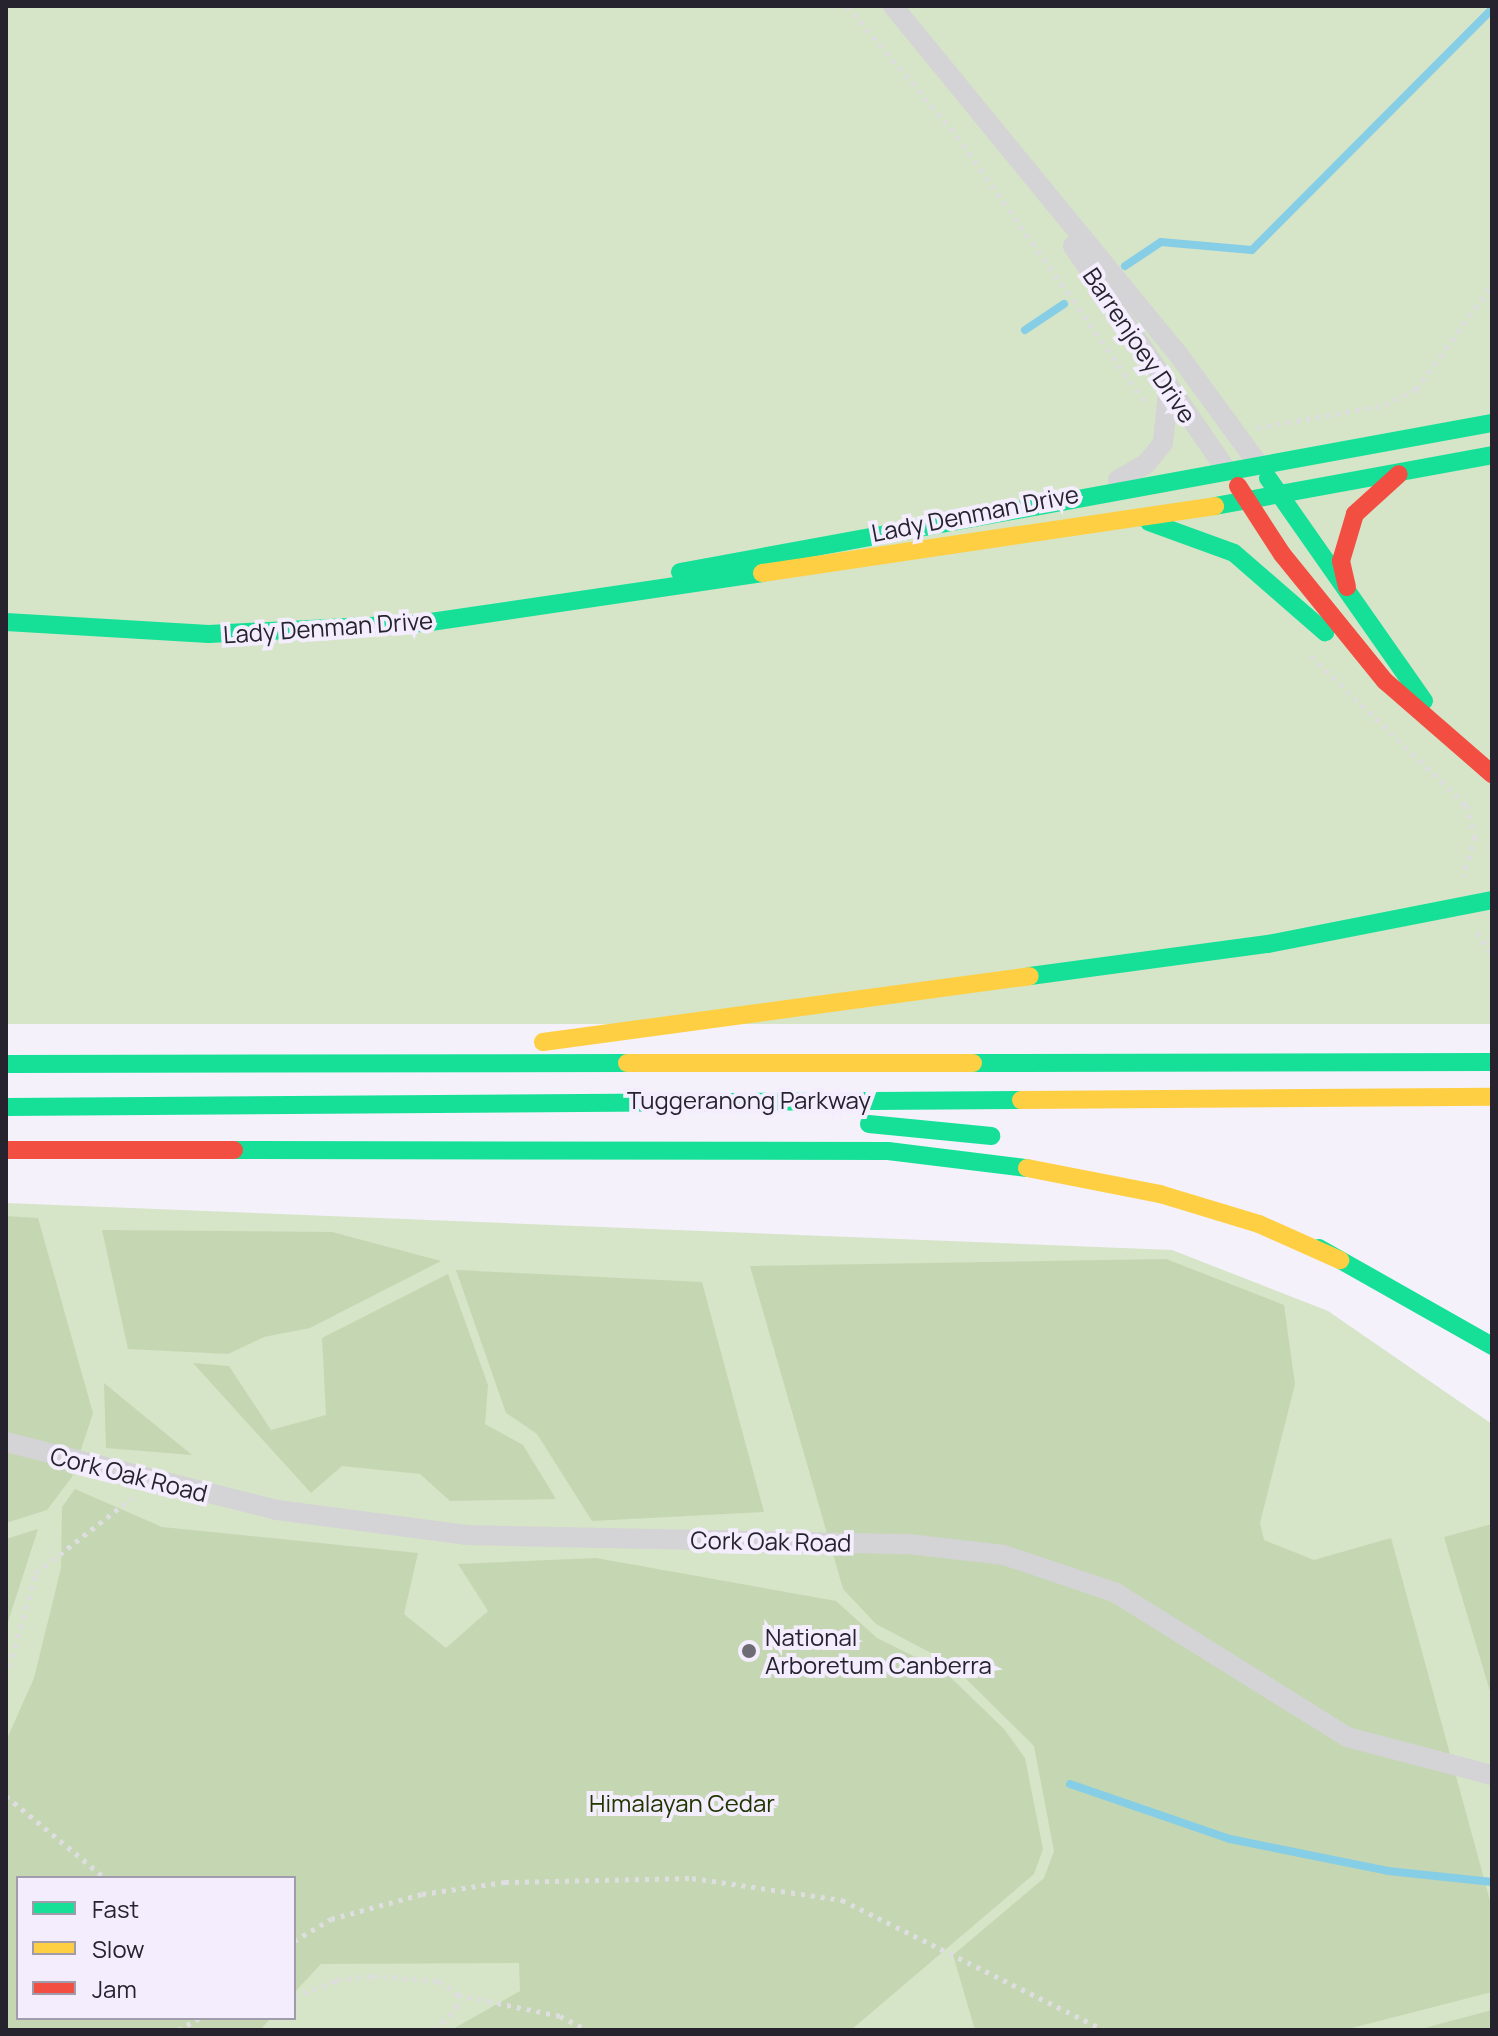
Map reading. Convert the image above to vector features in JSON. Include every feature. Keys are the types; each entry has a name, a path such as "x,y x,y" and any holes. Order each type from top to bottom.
{"main road":[{"name":"Lady Denman Drive","path":"648,586 691,568 1096,490 1227,471 1492,423"},
{"name":"Lady Denman Drive","path":"6,622 255,634 424,623 648,586 698,587 1247,499 1492,455"},
{"path":"1259,465 1461,745"},
{"name":"Barrenjoey Drive","path":"1227,471 1247,499"},
{"path":"1349,591 1341,561 1355,514 1404,471"},
{"path":"1247,499 1317,600 1408,705"},
{"path":"1131,518 1190,531 1234,553 1492,774"},
{"path":"325,1064 834,1007 1268,944 1404,912 1469,892 1492,900"},
{"name":"Tuggeranong Parkway","path":"6,1064 1492,1062"},
{"name":"Tuggeranong Parkway","path":"6,1107 479,1100 1492,1097"},
{"path":"479,1100 1007,1139"},
{"path":"6,1150 888,1151 1003,1163 1160,1194 1259,1224 1340,1260"},
{"path":"1136,1166 1234,1202 1492,1346"}],"street":[{"name":"Barrenjoey Drive","path":"893,6 1259,465"},
{"name":"Barrenjoey Drive","path":"1038,188 1161,379 1227,471"},
{"path":"1096,490 1140,469 1163,443 1172,408 1161,379"},
{"name":"Cork Oak Road","path":"6,1442 157,1484 277,1510 466,1535 908,1544 1004,1555 1116,1593 1347,1737 1492,1775"}],"path":[{"path":"847,6 957,136 1140,390 1145,409"},
{"path":"1234,432 1385,405 1416,389 1492,285"},
{"path":"1305,651 1466,805 1475,836 1469,892 1492,954"},
{"path":"6,1676 36,1573 118,1505 157,1484"},
{"path":"6,1796 103,1876"},
{"path":"296,1940 331,1919 422,1894 505,1882 692,1878 842,1900 1104,2030"},
{"path":"296,1996 337,1980 373,1976 439,1981 458,1995 560,2016 587,2030"},
{"path":"435,2030 457,2007 458,1995"},
{"path":"178,2030 196,2020"}],"green space":[{"path":"6,6 1492,6 1492,1024 6,1024"},
{"name":"National Arboretum Canberra","path":"6,1203 1172,1250 1328,1311 1492,1424 1492,2030 6,2030"},
{"path":"6,1216 38,1218 93,1413 72,1477 47,1510 6,1523"},
{"path":"102,1230 332,1232 441,1261 310,1328 264,1337 228,1354 128,1349"},
{"path":"1166,1259 1284,1305 1295,1384 1260,1523 1264,1540 1314,1560 1391,1538 1492,1908 1492,1992 1344,2030 975,2030 953,1955 1044,1878 1054,1851 1034,1746 950,1663 876,1624 843,1589 750,1266"},
{"path":"456,1270 702,1282 764,1512 592,1521 537,1434 506,1413"},
{"path":"448,1274 488,1385 485,1424 523,1445 556,1499 450,1501 420,1474 342,1466 311,1493 193,1363 229,1366 271,1430 326,1415 322,1338"},
{"path":"104,1383 192,1455 106,1448"},
{"name":"Himalayan Cedar","path":"75,1489 162,1527 418,1553 404,1614 446,1648 488,1611 458,1564 596,1558 836,1601 877,1638 944,1671 1004,1729 1025,1758 1043,1849 1034,1874 851,2030 451,2030 520,1991 519,1963 321,1964 296,1991 296,1876 16,1876 16,2020 269,2020 260,2030 6,2030 6,1741 34,1678 61,1568 62,1507"},
{"path":"1492,1524 1492,1698 1444,1537"},
{"path":"38,1529 6,1628 6,1539"},
{"path":"1492,2010 1492,2030 1417,2030"}],"waterway":[{"path":"1125,266 1161,242 1252,250 1492,9"},
{"path":"1025,330 1064,304"},
{"path":"1070,1784 1230,1839 1388,1871 1492,1882"}],"traffic: fast":[{"path":"680,572 1492,423"},
{"path":"1215,506 1492,455"},
{"path":"1268,478 1424,701"},
{"path":"1149,522 1234,553 1325,632"},
{"path":"6,622 209,634 424,623 762,573"},
{"path":"1030,976 1268,944 1492,900"},
{"path":"973,1063 1492,1062"},
{"path":"6,1064 627,1063"},
{"path":"6,1107 1021,1100"},
{"path":"869,1124 991,1136"},
{"path":"234,1150 888,1151 1027,1168"},
{"path":"1319,1248 1492,1346"}],"traffic: slow":[{"path":"762,573 1215,506"},
{"path":"543,1042 1030,976"},
{"path":"627,1063 973,1063"},
{"path":"1021,1100 1492,1097"},
{"path":"1027,1168 1160,1194 1259,1224 1340,1260"}],"traffic: jam":[{"path":"1347,587 1341,561 1355,514 1399,474"},
{"path":"1238,486 1282,554 1385,681 1492,774"},
{"path":"6,1150 234,1150"}],"place":[{"name":"National Arboretum Canberra","path":"749,1651"}]}
